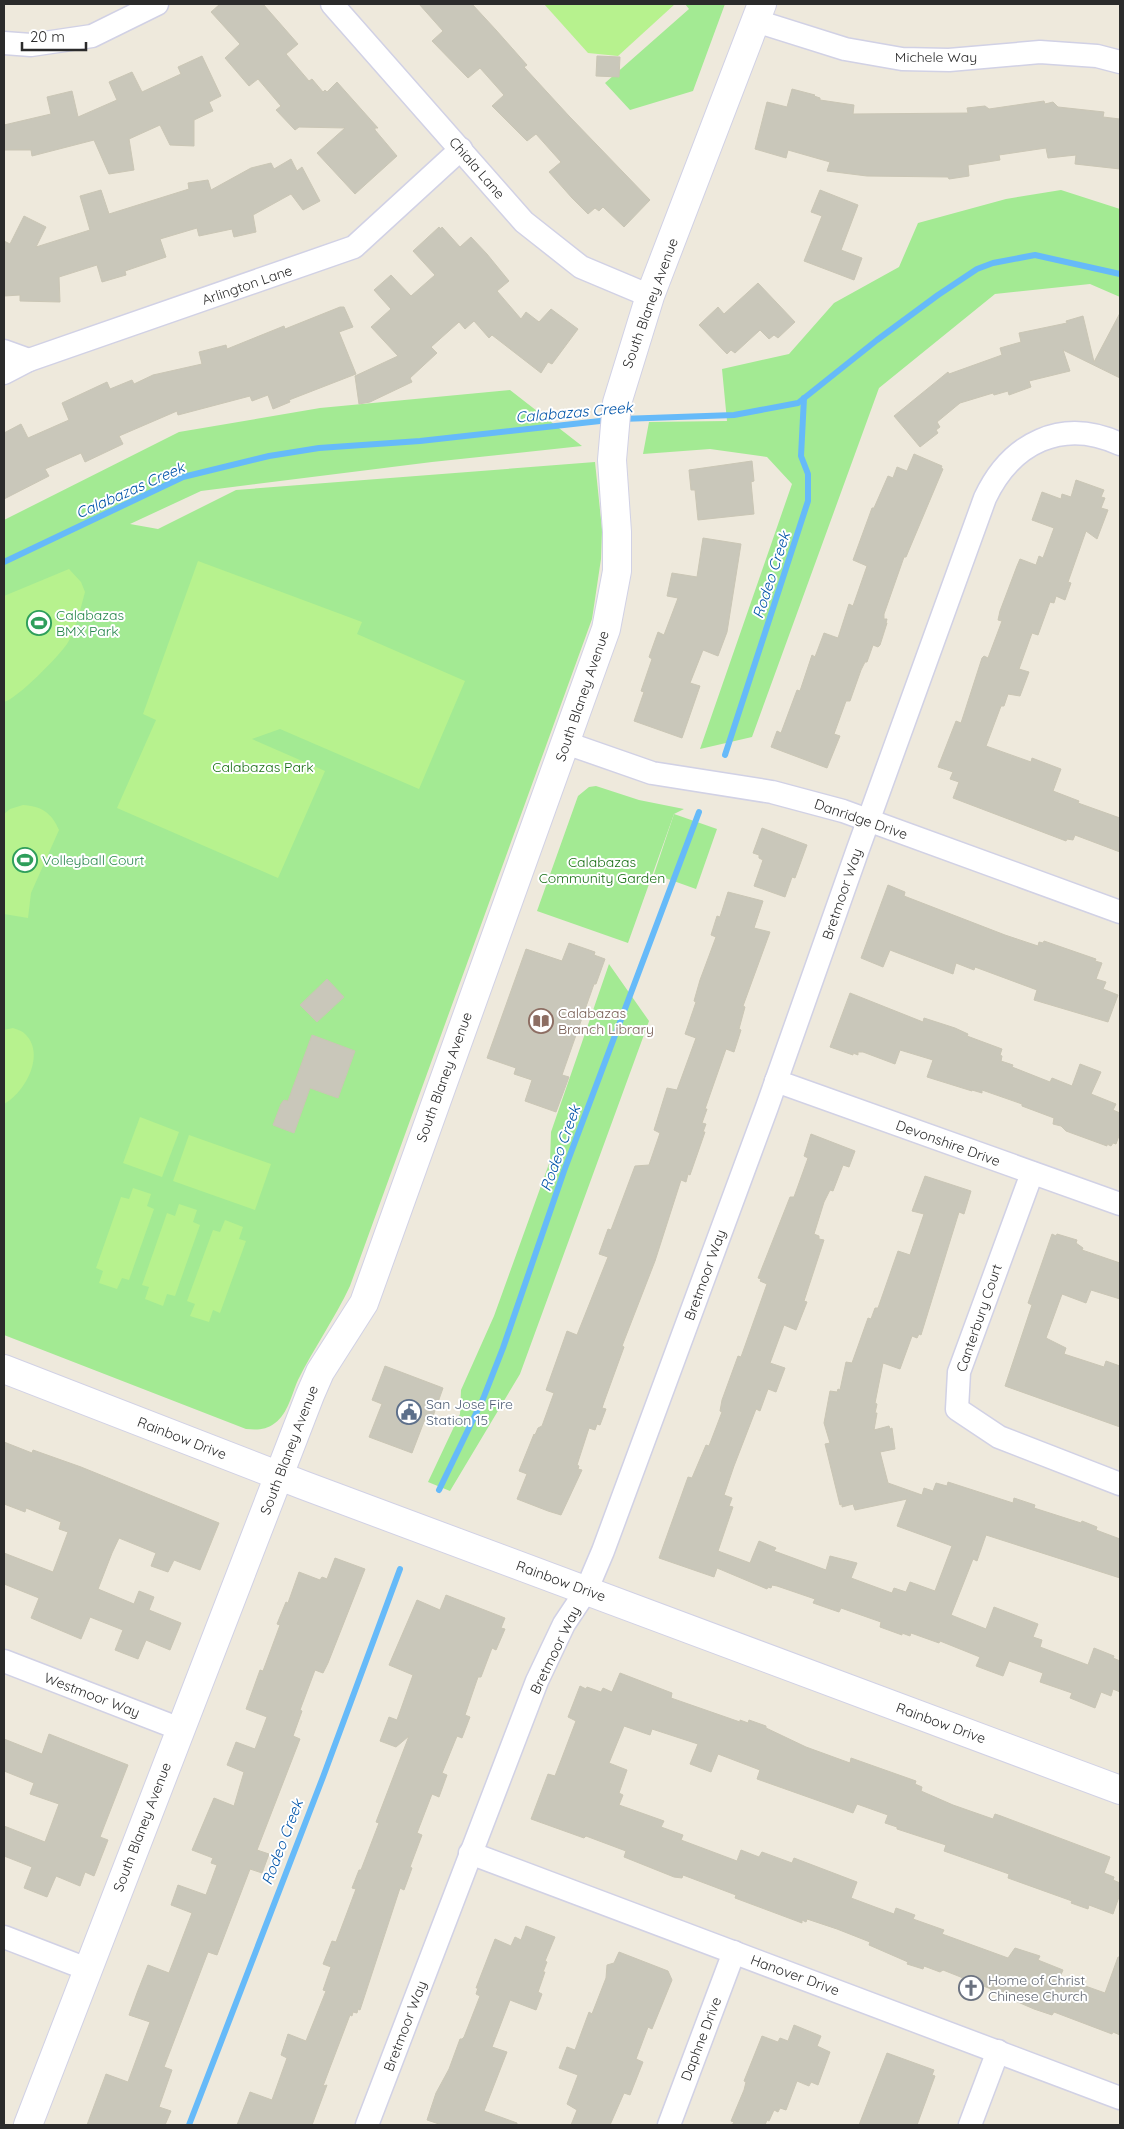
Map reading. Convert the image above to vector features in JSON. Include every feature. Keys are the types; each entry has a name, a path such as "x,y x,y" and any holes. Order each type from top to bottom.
{"street":[{"path":"4,44 31,45 92,36 157,4"},
{"name":"Chiala Lane","path":"332,4 524,222 581,267 650,296"},
{"name":"Michele Way","path":"759,13 845,49 902,60 949,60 1040,52 1097,56 1120,62"},
{"name":"South Blaney Avenue","path":"28,2125 320,1372 364,1303 606,629 617,571 618,532 612,460 615,416 650,296 759,13"},
{"name":"Arlington Lane","path":"4,373 29,360 354,248 461,149"},
{"path":"4,351 29,360"},
{"name":"Bretmoor Way","path":"367,2125 538,1681 564,1624 586,1590 606,1541 776,1081 868,820 991,484 1009,461 1020,451 1048,437 1081,433 1098,436 1120,444"},
{"name":"Danridge Drive","path":"566,743 652,773 772,792 843,811 1120,912"},
{"name":"Devonshire Drive","path":"776,1081 1120,1204"},
{"name":"Canterbury Court","path":"1032,1173 958,1372 957,1409 999,1437 1120,1484"},
{"name":"Rainbow Drive","path":"4,1370 279,1476 1120,1790"},
{"name":"Westmoor Way","path":"4,1661 180,1729"},
{"name":"Hanover Drive","path":"470,1854 1120,2098"},
{"path":"4,1937 87,1969"},
{"name":"Daphne Drive","path":"669,2125 734,1952"},
{"path":"970,2125 998,2051"}],"green space":[{"path":"544,4 675,4 618,56 588,53"},
{"path":"685,4 725,4 693,91 630,110 605,83 689,9"},
{"path":"1061,190 1120,209 1120,297 1090,284 995,294 879,388 752,737 700,749 792,484 767,457 710,449 643,454 649,422 727,421 722,369 789,354 834,303 899,267 918,223 1006,199"},
{"name":"Calabazas Park","path":"510,390 582,446 432,462 201,491 130,524 158,529 236,490 595,462 602,529 601,559 592,619 350,1286 298,1380 283,1414 275,1423 268,1427 246,1429 4,1335 4,520 179,432 320,408"},
{"path":"198,561 362,622 357,634 465,681 419,789 280,729 252,739 325,771 278,878 117,808 156,720 143,714"},
{"name":"Calabazas BMX Park","path":"69,569 81,582 85,592 73,633 63,650 47,667 18,693 4,702 4,596"},
{"name":"Calabazas Community Garden","path":"596,786 639,800 684,809 674,814 628,943 537,911 578,796 589,787"},
{"name":"Volleyball Court","path":"23,805 45,811 53,819 59,830 31,893 28,918 4,914 4,814 10,809"},
{"path":"674,814 717,829 696,889 654,874"},
{"path":"609,964 649,1021 520,1374 450,1491 428,1482 460,1414 461,1390 494,1316 550,1161 551,1132"},
{"path":"13,1028 23,1032 31,1041 34,1051 33,1061 26,1082 12,1099 4,1104 4,1030"},
{"path":"140,1117 179,1132 162,1177 123,1163"},
{"path":"189,1135 271,1164 255,1210 173,1181"},
{"path":"133,1188 151,1194 147,1206 154,1209 129,1280 122,1278 117,1289 99,1283 103,1271 96,1268 121,1197 129,1199"},
{"path":"179,1204 197,1210 193,1222 200,1225 175,1296 167,1294 163,1306 145,1299 149,1287 142,1285 167,1213 175,1216"},
{"path":"225,1220 243,1227 239,1239 246,1241 220,1313 213,1310 209,1322 190,1316 195,1304 187,1301 213,1230 220,1232"}],"building":[{"path":"220,4 263,4 298,44 286,54 309,81 312,79 323,92 325,90 327,92 337,82 378,128 375,128 375,130 397,156 355,194 317,153 345,128 299,127 295,130 276,110 281,106 258,79 249,86 225,58 240,44 211,12"},
{"path":"419,4 472,4 527,65 524,67 650,200 624,227 603,207 599,211 595,208 588,214 549,172 561,162 536,134 527,141 492,106 504,95 480,68 468,78 432,41 443,31"},
{"path":"202,56 221,96 209,102 213,111 194,120 194,146 170,145 160,125 129,139 134,170 109,174 94,140 32,156 31,150 4,150 4,125 51,114 47,97 72,91 78,117 117,100 109,82 132,72 142,92 181,74 178,67"},
{"path":"597,56 620,57 619,77 596,76"},
{"path":"792,89 815,95 820,100 854,105 853,114 968,113 967,108 985,106 989,109 1044,101 1045,104 1053,102 1058,107 1104,112 1103,117 1120,119 1120,169 1075,164 1076,155 1048,158 1046,148 999,155 1000,160 968,165 969,176 949,179 948,177 867,176 827,171 830,162 788,150 786,158 755,149 767,102 787,107"},
{"path":"291,159 297,171 302,167 320,201 303,210 291,194 253,215 256,232 234,237 232,229 199,236 197,228 160,239 166,257 125,271 126,275 102,282 97,265 59,277 60,302 20,301 20,295 4,296 4,241 10,244 24,216 46,227 36,247 90,230 80,196 101,190 109,214 189,189 188,183 208,180 211,190 251,168 271,163 274,169"},
{"path":"820,190 858,205 841,250 862,258 854,280 804,261 822,216 811,212"},
{"path":"439,227 441,229 442,227 460,247 471,237 487,254 509,281 497,291 521,319 526,312 539,322 551,309 578,329 552,364 548,362 541,373 492,335 489,338 474,321 465,329 459,322 431,347 437,353 410,378 412,382 370,402 359,404 355,376 398,356 371,327 391,309 374,290 391,275 411,296 435,275 413,251"},
{"path":"758,283 795,322 778,338 774,335 769,339 760,330 735,353 731,350 727,354 699,325 718,307 724,314"},
{"path":"344,307 353,327 339,332 356,374 289,400 290,402 273,409 268,395 252,401 250,396 178,415 177,411 119,436 123,444 85,462 81,453 45,469 49,476 4,499 4,433 21,424 28,438 69,420 62,403 107,382 110,389 132,380 134,384 153,375 202,364 199,352 226,345 227,349 284,326 285,329"},
{"path":"1120,313 1120,378 1063,350 1070,371 1029,381 1031,387 1009,395 1008,391 994,395 993,393 960,403 937,422 940,427 936,430 938,433 920,447 894,416 948,372 949,374 1002,355 1000,348 1021,342 1019,333 1067,323 1066,321 1083,316 1094,362"},
{"path":"914,454 942,466 941,468 943,469 906,557 904,557 884,614 884,619 887,619 887,623 880,645 878,647 873,645 867,662 865,662 861,670 850,701 846,701 834,734 840,736 827,768 771,747 777,731 781,733 797,690 800,691 812,655 815,657 824,633 838,638 849,604 853,606 867,566 853,560 872,508 874,508 888,476 893,478 897,467 907,471"},
{"path":"752,461 754,481 751,482 754,514 698,520 695,490 691,490 689,470"},
{"path":"1076,480 1104,490 1101,497 1105,498 1101,508 1108,510 1097,539 1086,531 1068,582 1071,583 1065,600 1056,596 1054,603 1050,602 1038,635 1032,633 1019,669 1029,672 1020,696 1008,694 1004,706 1001,706 986,746 1031,762 1032,758 1061,769 1053,791 1079,801 1078,803 1120,818 1120,852 1075,835 1073,840 1067,839 1066,841 953,798 959,782 950,779 953,772 938,767 956,721 961,723 982,658 984,656 988,658 1002,621 998,620 1000,611 1020,559 1036,565 1039,556 1043,558 1054,528 1032,520 1042,492 1061,499 1062,494 1071,497"},
{"path":"703,538 741,544 727,632 718,656 703,650 690,683 700,686 682,738 634,721 644,692 641,691 652,659 649,657 658,632 664,635 678,598 667,596 672,573 697,577"},
{"path":"762,828 807,845 795,878 792,877 785,897 754,886 763,860 759,858 759,855 753,853"},
{"path":"888,885 905,892 904,896 1005,935 1038,946 1039,942 1043,943 1044,941 1096,959 1095,961 1102,963 1096,979 1106,982 1103,989 1118,995 1108,1022 1034,1000 1037,990 975,967 974,970 956,963 953,974 890,950 883,967 861,958"},
{"path":"728,892 763,901 754,928 770,932 743,1006 745,1007 739,1029 741,1030 734,1052 726,1049 705,1109 707,1109 702,1123 706,1124 703,1132 705,1132 690,1175 688,1174 686,1182 681,1180 655,1261 622,1346 624,1347 602,1408 606,1409 600,1425 597,1424 595,1430 589,1428 577,1465 579,1466 578,1469 582,1470 561,1515 517,1499 527,1474 519,1471 534,1434 542,1426 554,1393 546,1390 567,1331 577,1335 608,1257 599,1254 608,1229 611,1230 635,1166 649,1165 660,1133 654,1130 667,1088 677,1090 696,1038 685,1034 696,1002 694,1001 700,980 716,937 711,935 717,916 720,917"},
{"name":"Calabazas Branch Library","path":"569,943 595,952 594,955 605,959 596,984 594,984 562,1075 569,1077 556,1112 525,1101 532,1080 514,1074 516,1068 487,1058 526,949 562,961"},
{"path":"327,979 344,997 317,1022 300,1005"},
{"path":"850,993 923,1022 924,1018 955,1028 968,1034 967,1036 1002,1049 1001,1061 1050,1082 1052,1078 1072,1086 1080,1064 1101,1072 1091,1094 1116,1104 1113,1110 1120,1113 1120,1133 1116,1144 1113,1143 1111,1146 1107,1144 1107,1146 1066,1131 1061,1126 1053,1124 1054,1118 1022,1106 1022,1104 982,1090 982,1093 972,1091 927,1077 933,1060 900,1050 895,1064 863,1052 858,1052 858,1055 853,1053 853,1055 830,1047"},
{"path":"312,1035 355,1051 338,1098 310,1088 294,1133 273,1125 281,1104 284,1100 288,1101"},
{"path":"811,1134 855,1151 849,1167 843,1165 833,1191 830,1190 824,1202 814,1234 819,1236 819,1239 824,1240 804,1301 807,1302 796,1330 784,1325 770,1363 785,1368 776,1392 768,1389 760,1411 756,1409 734,1466 724,1495 732,1498 729,1506 733,1507 718,1551 750,1563 759,1541 776,1548 774,1551 826,1570 830,1556 857,1563 851,1578 892,1593 894,1588 906,1592 910,1582 935,1591 952,1546 897,1526 907,1499 855,1510 853,1504 842,1507 825,1444 830,1443 824,1423 830,1391 837,1392 838,1389 840,1390 846,1362 852,1363 868,1318 871,1319 875,1308 878,1308 898,1251 910,1255 924,1214 912,1211 925,1176 971,1191 964,1214 959,1212 921,1335 919,1334 917,1338 912,1336 900,1369 883,1363 875,1403 877,1404 875,1413 877,1413 874,1430 889,1426 890,1429 892,1428 895,1449 880,1452 888,1483 922,1495 924,1488 933,1491 936,1483 947,1486 948,1482 1013,1503 1014,1498 1035,1505 1034,1508 1081,1523 1082,1521 1097,1527 1096,1530 1120,1539 1120,1578 986,1535 977,1561 973,1559 951,1615 986,1629 994,1607 1038,1624 1033,1637 1042,1640 1040,1647 1088,1665 1094,1648 1114,1656 1113,1658 1120,1661 1120,1692 1113,1689 1111,1696 1101,1692 1095,1708 1070,1698 1072,1693 1040,1682 1043,1673 1009,1661 1003,1676 976,1666 980,1657 940,1641 939,1643 911,1633 910,1636 902,1633 902,1635 880,1627 881,1622 841,1608 839,1612 813,1603 815,1599 777,1586 772,1585 771,1588 768,1587 767,1589 717,1568 714,1577 659,1558 688,1477 692,1478 706,1445 709,1446 722,1412 720,1411 722,1400 738,1356 741,1357 767,1284 758,1278 790,1197 794,1197 808,1158 804,1156"},
{"path":"1052,1234 1077,1240 1076,1243 1083,1248 1082,1250 1120,1263 1120,1299 1091,1290 1086,1303 1062,1294 1046,1338 1066,1348 1064,1354 1104,1367 1106,1361 1120,1366 1120,1427 1005,1386 1032,1305 1028,1303"},
{"name":"San Jose Fire Station 15","path":"385,1366 443,1388 431,1422 425,1419 412,1453 369,1437 382,1404 372,1400"},
{"path":"4,1442 32,1453 33,1450 81,1467 219,1523 200,1570 174,1560 168,1572 151,1566 156,1553 119,1538 98,1589 134,1604 139,1591 154,1597 149,1610 181,1623 170,1650 146,1640 138,1659 115,1650 123,1630 90,1617 81,1639 31,1618 39,1598 4,1584 4,1553 53,1572 68,1532 59,1529 61,1522 26,1508 25,1512 4,1504"},
{"path":"335,1558 365,1569 328,1663 323,1673 315,1670 300,1710 302,1711 293,1736 300,1739 257,1850 269,1854 262,1873 250,1869 217,1955 208,1952 164,2067 172,2070 159,2107 171,2111 165,2125 87,2125 106,2074 128,2082 150,2022 129,2015 137,1993 148,1965 169,1973 192,1913 171,1905 178,1885 206,1895 217,1865 211,1863 213,1858 192,1850 214,1798 234,1806 244,1772 227,1765 236,1742 255,1749 267,1717 246,1709 260,1670 263,1671 280,1625 277,1624 286,1602 288,1603 299,1572 320,1580 322,1577 327,1579"},
{"path":"446,1595 505,1618 501,1628 505,1629 496,1650 492,1648 481,1677 478,1677 465,1715 470,1717 462,1738 457,1736 442,1773 447,1775 439,1797 432,1794 417,1833 422,1835 410,1867 412,1868 404,1890 400,1888 360,2010 358,2009 357,2013 353,2012 352,2016 350,2015 323,2086 327,2085 312,2125 237,2125 250,2092 272,2100 287,2058 281,2055 288,2034 306,2041 326,1991 323,1990 331,1967 323,1964 332,1941 336,1942 356,1889 352,1888 379,1823 376,1822 409,1736 396,1747 380,1741 389,1717 397,1720 413,1675 389,1665 417,1600 440,1610"},
{"path":"620,1673 672,1693 671,1698 740,1722 740,1720 748,1723 749,1720 766,1726 766,1728 806,1747 850,1763 851,1758 916,1781 915,1784 922,1787 921,1791 953,1805 993,1819 995,1814 1110,1857 1104,1873 1114,1877 1113,1880 1120,1883 1120,1894 1113,1914 1089,1905 1088,1909 1071,1903 1072,1901 1008,1878 1009,1874 944,1851 946,1845 897,1829 897,1827 885,1823 888,1815 857,1804 853,1813 757,1779 760,1770 718,1754 711,1772 690,1764 698,1744 652,1729 650,1735 624,1726 609,1763 627,1770 619,1793 623,1795 619,1805 664,1821 661,1827 683,1835 681,1840 737,1861 741,1850 759,1857 762,1852 792,1863 794,1858 857,1882 851,1898 894,1914 896,1908 915,1915 913,1919 944,1930 942,1934 1008,1958 1015,1948 1040,1956 1038,1960 1063,1970 1060,1977 1105,1993 1118,1957 1120,1957 1120,2035 1113,2032 1112,2034 1054,2012 1052,2015 1034,2009 943,1970 940,1972 924,1966 923,1969 907,1964 908,1962 869,1945 870,1942 837,1929 807,1919 806,1922 802,1920 802,1923 735,1898 736,1895 683,1875 682,1878 674,1877 624,1857 626,1851 531,1819 548,1774 555,1776 576,1721 568,1717 580,1686 601,1692 603,1688 612,1692"},
{"path":"49,1734 128,1765 100,1837 108,1840 94,1876 85,1872 80,1886 56,1876 47,1897 24,1888 32,1867 4,1856 4,1826 45,1842 59,1804 30,1794 34,1783 4,1771 4,1739 42,1754"},
{"path":"526,1926 555,1937 545,1961 547,1962 543,1972 545,1972 538,1992 542,1994 536,2010 510,2000 492,2047 507,2052 484,2111 517,2123 517,2125 442,2125 427,2120 436,2093 449,2069 460,2039 464,2037 480,1996 476,1994 478,1988 476,1988 495,1939 511,1946 515,1937 521,1940"},
{"path":"619,1952 668,1971 672,1980 652,2029 648,2027 636,2059 643,2062 630,2095 624,2093 610,2125 571,2125 577,2110 567,2104 578,2075 559,2068 567,2047 575,2050 589,2012 592,2014 606,1978 607,1965 614,1963"},
{"path":"794,2025 821,2036 817,2046 830,2052 818,2085 811,2082 809,2086 797,2081 786,2110 780,2108 778,2112 774,2110 765,2125 732,2125 734,2122 731,2121 744,2090 746,2082 744,2081 762,2036 778,2042 780,2038 788,2041"},
{"path":"887,2053 934,2070 932,2075 935,2076 917,2125 859,2125"}],"waterway":[{"name":"Calabazas Creek","path":"621,419 734,415 798,403 877,340 938,295 977,269 993,263 1035,255 1120,274"},
{"name":"Rodeo Creek","path":"725,755 808,501 808,474 801,456 804,398"},
{"name":"Calabazas Creek","path":"4,562 183,477 269,456 319,448 420,441 609,420"},
{"name":"Rodeo Creek","path":"439,1490 483,1399 503,1348 564,1171 699,812"},
{"name":"Rodeo Creek","path":"189,2125 323,1777 400,1569"}],"place":[{"name":"Calabazas BMX Park","path":"39,623"},
{"name":"Volleyball Court","path":"25,860"},
{"name":"Calabazas Branch Library","path":"541,1021"},
{"name":"San Jose Fire Station 15","path":"409,1412"},
{"name":"Home of Christ Chinese Church","path":"971,1988"}]}
